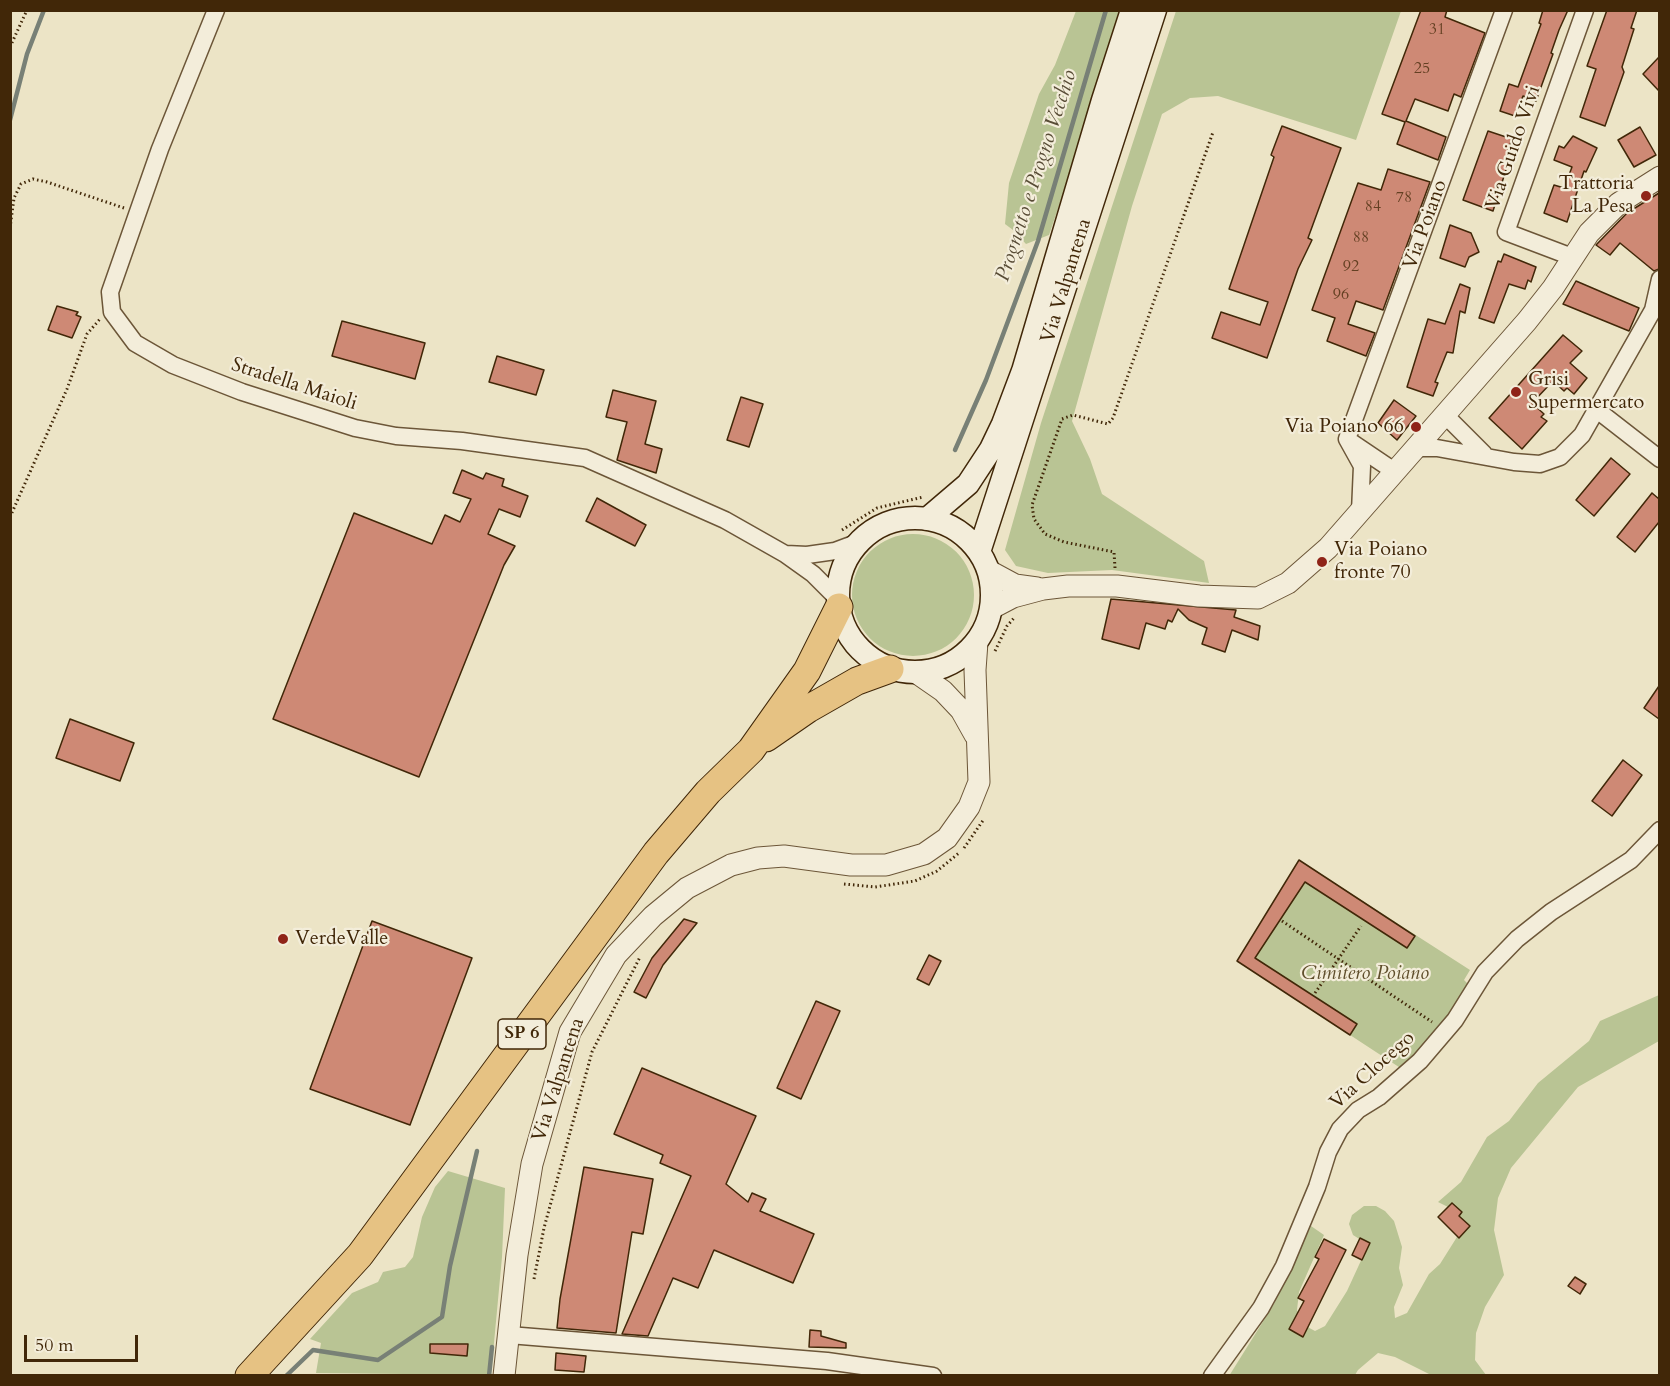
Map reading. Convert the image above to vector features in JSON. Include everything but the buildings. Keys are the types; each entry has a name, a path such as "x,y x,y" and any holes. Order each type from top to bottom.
{"highway":[{"name":"Via Valpantena","path":"751,750 807,671 838,603"},
{"name":"Via Valpantena","path":"751,750 808,709 857,681 890,669"},
{"name":"SP 6","path":"258,1367 360,1255 656,853 708,792 751,750"}],"main road":[{"name":"Via Valpantena","path":"927,519 968,484 991,449 1003,424 1023,371 1132,10"},
{"name":"Via Valpantena","path":"984,562 1155,10"},
{"name":"Via Valpantena","path":"912,518 927,519 947,525 965,536 984,562 993,590 992,608 987,626 977,642 951,664 917,673 890,669 872,660 856,645 846,630 838,603 842,569 859,542 883,525 912,518"}],"street":[{"path":"112,312 110,292 138,212 216,10"},
{"name":"Via Poiano","path":"1347,439 1504,10"},
{"name":"Via Guido Vivi","path":"1572,257 1506,232 1585,10"},
{"path":"984,562 1016,585 1043,589 1117,586 1199,596 1258,598 1288,583 1328,548 1534,313 1589,233 1619,203 1659,177"},
{"path":"1415,448 1437,448 1514,462 1540,464 1560,457 1582,435 1656,310 1659,279"},
{"name":"Stradella Maioli","path":"112,312 135,343 173,365 242,392 345,424 396,436 462,441 585,458 725,520 785,554 813,574 838,603"},
{"path":"1597,410 1659,459"},
{"path":"1445,415 1485,455"},
{"path":"1347,439 1394,471"},
{"path":"1347,439 1362,466 1360,512"},
{"name":"Stradella Maioli","path":"785,554 807,555 835,551 859,542"},
{"path":"992,608 1013,597 1043,589"},
{"name":"Via Valpantena","path":"504,1376 517,1255 532,1164 570,1032 616,955 653,916 687,888 731,865 758,858 784,856 851,866 886,865 924,854 947,838 969,807 979,782 980,759 976,738 975,670 977,642"},
{"name":"Via Valpantena","path":"917,673 943,691 961,710 976,738"},
{"name":"Via Clocego","path":"1212,1376 1261,1308 1284,1266 1317,1187 1328,1152 1340,1129 1358,1110 1379,1097 1420,1060 1455,1020 1485,972 1517,939 1551,912 1631,860 1659,830"},
{"path":"509,1335 827,1361 933,1376"}],"path":[{"path":"10,47 27,10"},
{"path":"1117,586 1114,552 1053,538 1039,528 1034,519 1032,505 1062,418 1073,415 1108,424 1113,418 1213,132"},
{"path":"10,228 14,198 21,184 33,179 138,212"},
{"path":"10,517 67,388 87,334 97,321 112,312"},
{"path":"837,533 877,508 930,495"},
{"path":"992,659 1007,626 1020,615"},
{"path":"841,883 875,887 894,886 915,881 937,871 954,859 976,834 988,811"},
{"path":"1282,921 1436,1024"},
{"path":"1316,993 1361,926"},
{"path":"533,1281 544,1228 592,1052 647,948"}],"green space":[{"path":"1076,11 1125,11 1049,235 1026,244 1005,224 1009,183 1039,94 1055,65"},
{"path":"1176,11 1401,11 1356,140 1218,96 1190,98 1162,114 1132,206 1072,421 1090,459 1102,494 1204,561 1209,583 1112,570 1048,573 1016,566 1005,550 1041,423"},
{"path":"913,534 937,538 956,552 970,571 974,595 970,619 956,638 937,652 913,656 889,652 870,638 856,619 852,595 856,571 870,552 889,538"},
{"name":"Cimitero Poiano","path":"1299,860 1470,970 1464,980 1468,984 1443,1023 1405,1071 1237,961"},
{"path":"1659,995 1659,1041 1578,1087 1511,1168 1498,1198 1494,1230 1504,1275 1485,1307 1476,1333 1475,1360 1486,1375 1431,1375 1395,1357 1378,1353 1355,1375 1229,1376 1274,1304 1311,1226 1324,1235 1299,1292 1297,1310 1302,1324 1315,1331 1325,1326 1347,1291 1364,1254 1364,1242 1353,1235 1349,1224 1352,1215 1364,1206 1376,1206 1385,1211 1394,1221 1402,1247 1399,1268 1403,1285 1394,1307 1395,1318 1407,1313 1429,1274 1440,1264 1462,1229 1454,1210 1438,1202 1461,1182 1487,1137 1509,1121 1538,1083 1589,1041 1600,1021"},
{"path":"448,1171 505,1188 502,1257 491,1375 316,1373 321,1343 310,1339 352,1293 378,1282 383,1272 405,1267 413,1257 422,1217 435,1187"}],"waterway":[{"path":"10,120 27,54 44,10"},
{"name":"Prognetto e Progno Vecchio","path":"955,450 986,380 1038,241 1106,10"},
{"name":"Prognetto e Progno Vecchio","path":"286,1376 313,1350 378,1360 442,1317 450,1266 477,1151"},
{"path":"489,1376 492,1347"}],"place":[{"name":"Trattoria La Pesa","path":"1646,196"},
{"name":"Grisi Supermercato","path":"1516,392"},
{"name":"Via Poiano 66","path":"1416,427"},
{"name":"Via Poiano fronte 70","path":"1322,562"},
{"name":"VerdeValle","path":"283,939"}]}
